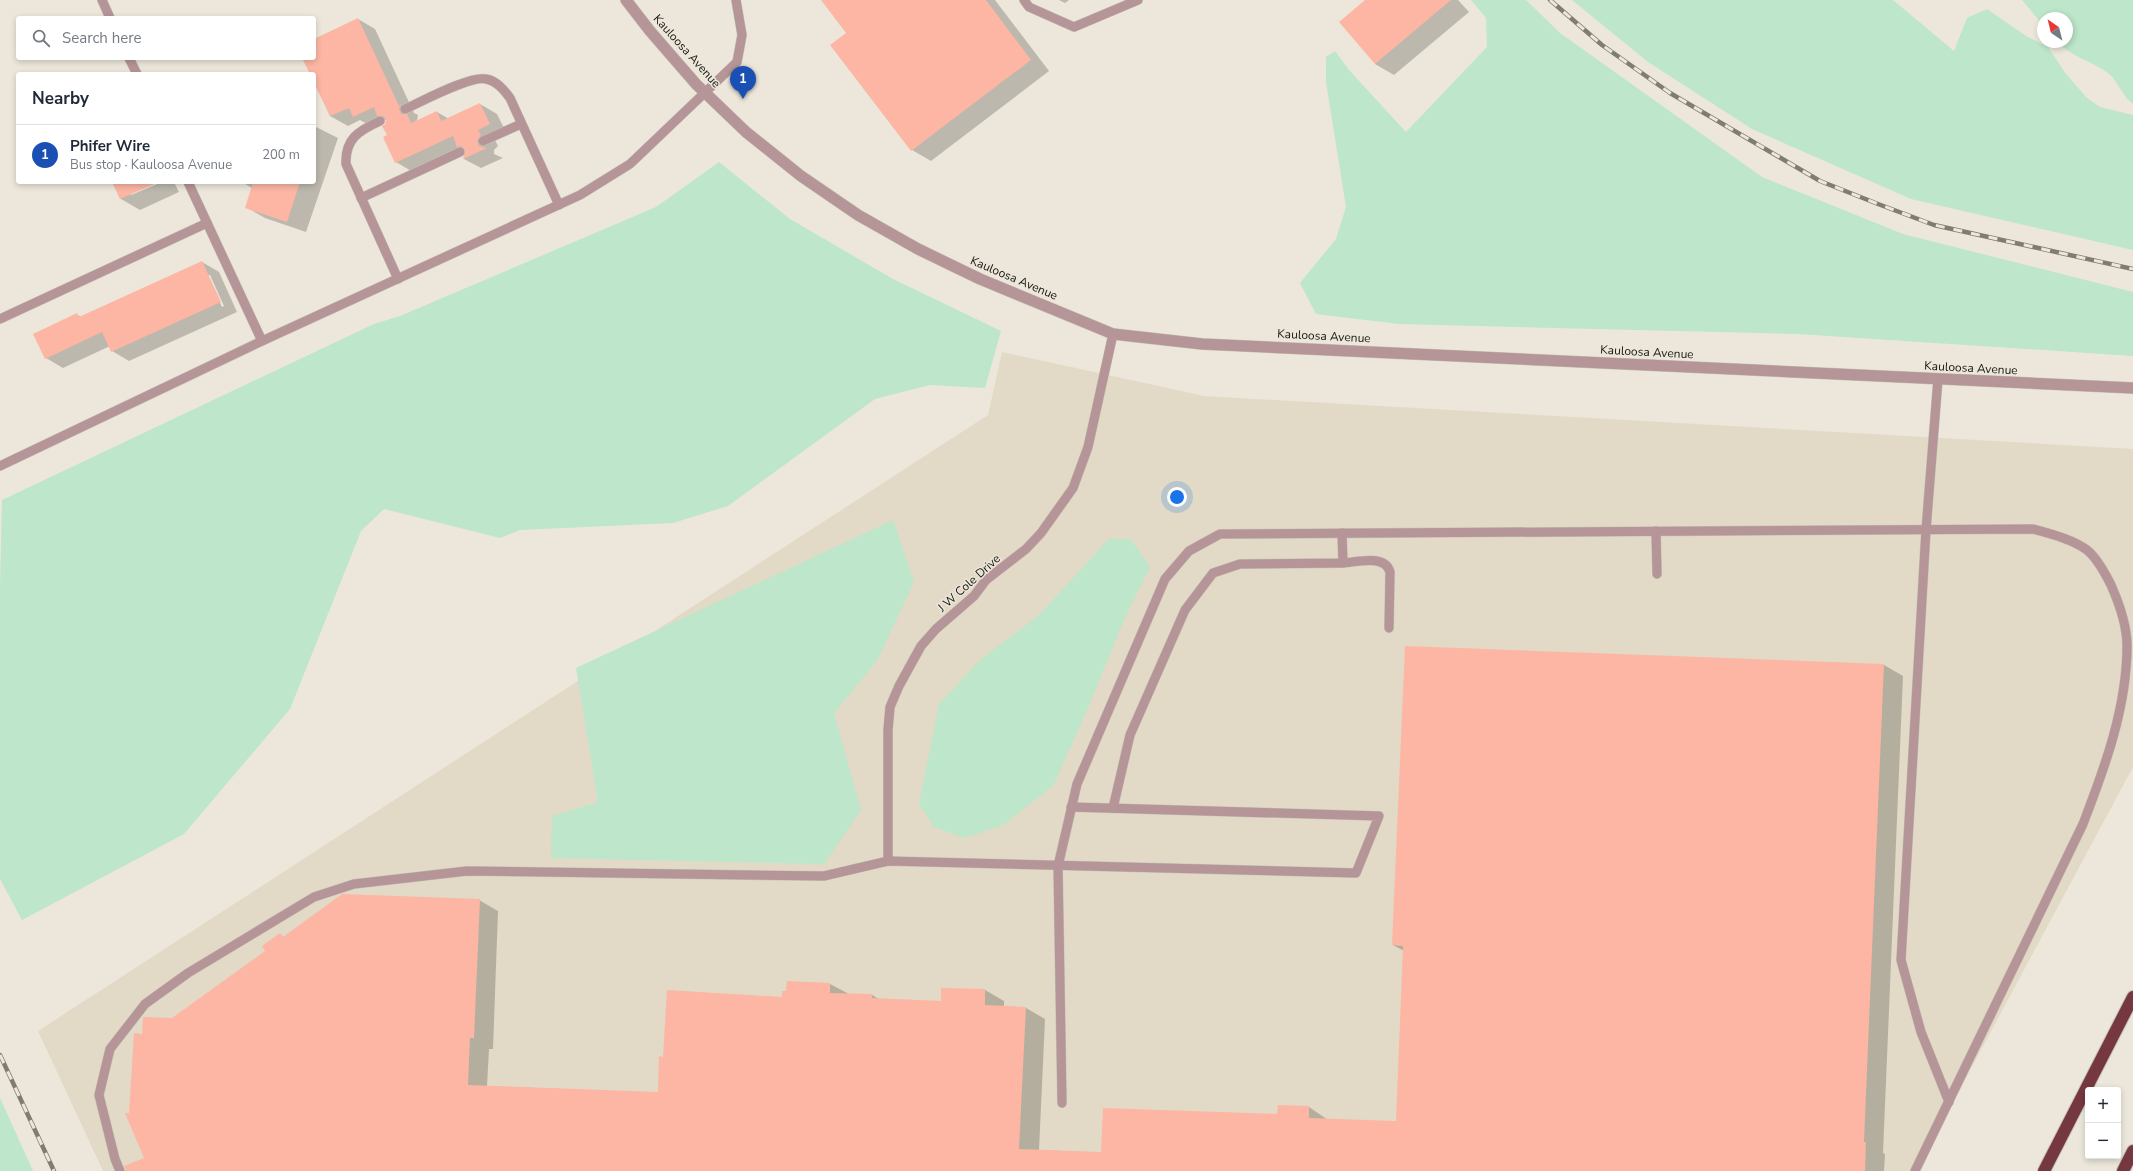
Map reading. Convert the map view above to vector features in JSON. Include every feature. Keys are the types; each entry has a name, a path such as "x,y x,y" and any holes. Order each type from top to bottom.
{"highway":[{"path":"2044,1171 2133,997"},
{"path":"2123,1171 2133,1151"}],"street":[{"name":"Kauloosa Avenue","path":"626,0 650,31 706,93 746,132 801,176 858,215 918,249 980,279 1113,334 1202,344 2133,388"}],"lane":[{"path":"102,0 109,16"},
{"path":"0,466 262,341 580,195 630,164 737,62 742,35 736,0"},
{"path":"1024,0 1029,7 1074,27 1138,0"},
{"path":"130,60 136,72"},
{"path":"405,110 472,80 486,79 501,87 510,98 559,205"},
{"path":"380,121 364,128 354,136 346,151 346,164 398,279"},
{"path":"483,141 521,124"},
{"path":"361,198 460,152"},
{"path":"189,184 262,341"},
{"path":"0,319 207,223"},
{"name":"J W Cole Drive","path":"888,861 888,730 890,707 899,686 921,646 936,629 974,596 986,580 1026,549 1041,533 1073,488 1088,447 1113,334"},
{"path":"1938,379 1926,530 1901,960 1921,1032 1949,1102"},
{"path":"1062,1103 1058,866 1071,807 1077,784 1165,578 1189,551 1220,534 2034,529 2061,536 2087,550 2105,572 2119,603 2127,644 2121,702 2104,770 2083,824 1915,1171"},
{"path":"1656,531 1657,574"},
{"path":"1342,533 1343,562"},
{"path":"1113,808 1130,735 1185,610 1213,573 1240,564 1382,561 1388,565 1390,572 1388,628"},
{"path":"120,1171 115,1160 99,1095 110,1049 145,1004 188,973 314,897 354,884 467,871 824,876 888,861 1356,873 1378,816 1071,807"}],"shaded area":[{"path":"1002,352 1204,396 2133,449 2133,767 1916,1171 103,1171 38,1031 988,415"}],"green space":[{"path":"1471,0 1526,0 1560,33 1762,177 1903,234 2133,292 2133,356 1798,334 1399,324 1316,314 1300,283 1336,239 1346,207 1326,82 1326,57 1335,51 1349,70 1406,132 1487,47 1486,18"},
{"path":"1572,0 1893,0 1954,51 1967,18 1987,9 2026,36 2037,42 2037,48 2049,48 2066,74 2087,98 2100,107 2133,115 2133,250 1911,199 1752,129 1648,62"},
{"path":"2022,0 2133,0 2133,104 2129,101 2115,80 2108,73 2064,48 2073,48 2073,12 2037,12 2037,18"},
{"path":"719,162 790,219 893,279 1001,331 985,388 930,385 875,399 728,506 673,523 520,530 500,538 384,509 361,531 290,709 184,834 22,920 0,879 0,589 2,500 374,324 400,316 656,207"},
{"path":"893,520 914,582 877,661 834,713 861,810 824,864 551,858 552,816 598,802 576,668"},
{"path":"1109,539 1131,539 1150,567 1126,615 1088,708 1053,786 1003,825 964,838 934,827 919,804 939,704 981,659 1038,616"},
{"path":"0,1098 33,1171 0,1171"}],"building":[{"path":"821,0 986,0 1031,60 911,151 830,45 846,33"},
{"path":"1365,0 1451,0 1375,64 1339,22"},
{"path":"358,18 399,106 401,104 399,109 401,114 407,114 411,123 437,111 441,121 480,103 490,124 478,130 481,135 477,141 479,146 487,148 463,159 465,149 461,146 457,147 453,136 395,163 383,137 387,135 382,126 385,124 386,119 383,116 377,116 374,107 353,117 349,108 330,116 316,87 316,72 309,72 303,60 316,60 316,38"},
{"path":"113,184 154,184 120,199"},
{"path":"252,184 299,184 287,222 245,208"},
{"path":"202,261 221,302 111,352 102,332 45,359 33,334 77,313 79,317"},
{"path":"1405,646 1884,664 1864,1142 1866,1142 1865,1171 126,1171 124,1166 144,1158 125,1113 129,1113 134,1033 142,1034 143,1017 172,1018 265,951 262,946 280,933 283,937 342,894 480,899 474,1038 470,1038 468,1085 658,1092 659,1056 663,1057 667,990 782,997 782,991 786,991 787,981 830,983 830,993 872,994 872,998 941,1001 941,988 985,989 985,1005 1026,1007 1019,1149 1101,1152 1103,1108 1277,1114 1278,1105 1309,1106 1309,1118 1396,1121 1403,946 1392,945"}],"railway":[{"path":"1550,0 1602,45 1670,93 1820,181 1934,225 2133,269"},
{"path":"0,1055 54,1171"}],"place":[{"name":"Phifer Wire","path":"743,99"}]}
